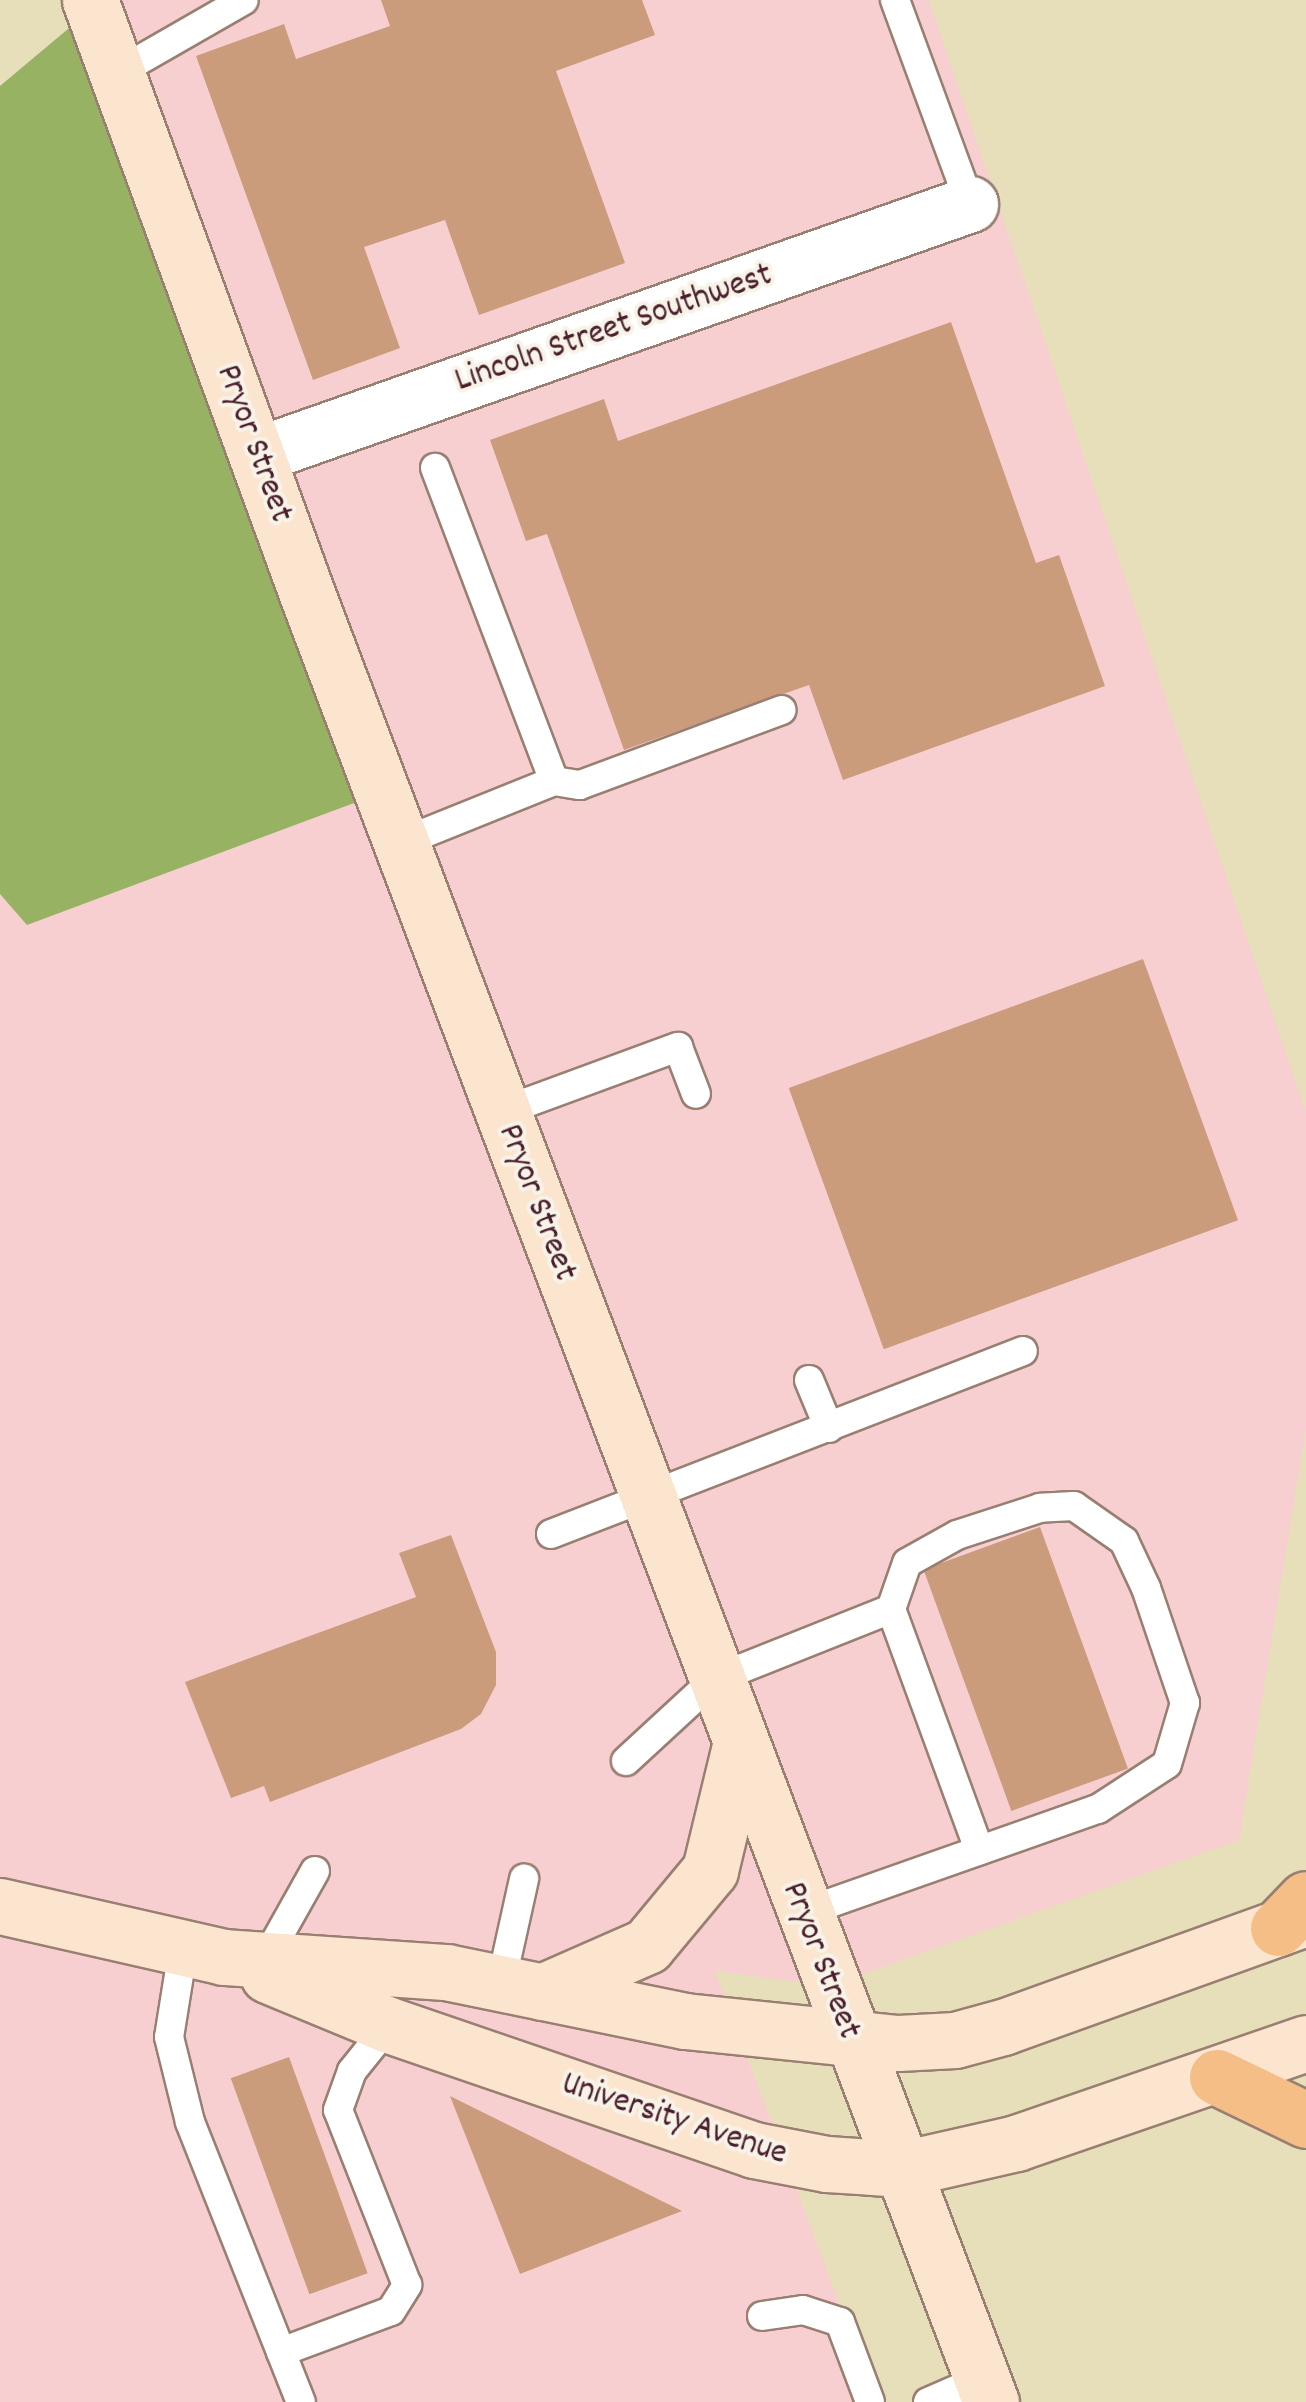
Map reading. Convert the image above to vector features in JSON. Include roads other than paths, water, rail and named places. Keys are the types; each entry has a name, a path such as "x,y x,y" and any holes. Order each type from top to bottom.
{"highway":[{"path":"1217,2077 1306,2120"}],"main road":[{"name":"Pryor Street","path":"90,0 400,842 802,1914 987,2390"},
{"path":"521,1987 648,1946 710,1870 740,1746"},
{"name":"University Avenue","path":"0,1906 224,1955 446,1972 686,2021 851,2043 973,2036 1297,1915"},
{"name":"University Avenue","path":"224,1955 389,2025 787,2160 902,2169 1016,2143 1217,2077 1306,2042"}],"street":[{"name":"Lincoln Street Southwest","path":"258,456 970,204"}],"lane":[{"path":"117,73 244,0"},
{"path":"895,0 970,204"},
{"path":"434,468 554,781"},
{"path":"400,842 554,781 580,785 782,710"},
{"path":"502,1112 678,1048 696,1094"},
{"path":"551,1534 1023,1351"},
{"path":"809,1380 828,1428"},
{"path":"802,1914 1098,1808 1167,1764 1185,1704 1146,1588 1124,1542 1099,1518 1074,1506 1040,1508 957,1535 907,1564 891,1609 979,1850"},
{"path":"626,1761 714,1679 891,1609"},
{"path":"301,2402 190,2122 169,2037 224,1955 315,1870"},
{"path":"521,1987 524,1879"},
{"path":"282,2352 391,2311 408,2285 338,2110 352,2071 389,2025"},
{"path":"762,2316 803,2310 840,2322 870,2402"},
{"path":"928,2402 987,2390"}]}
